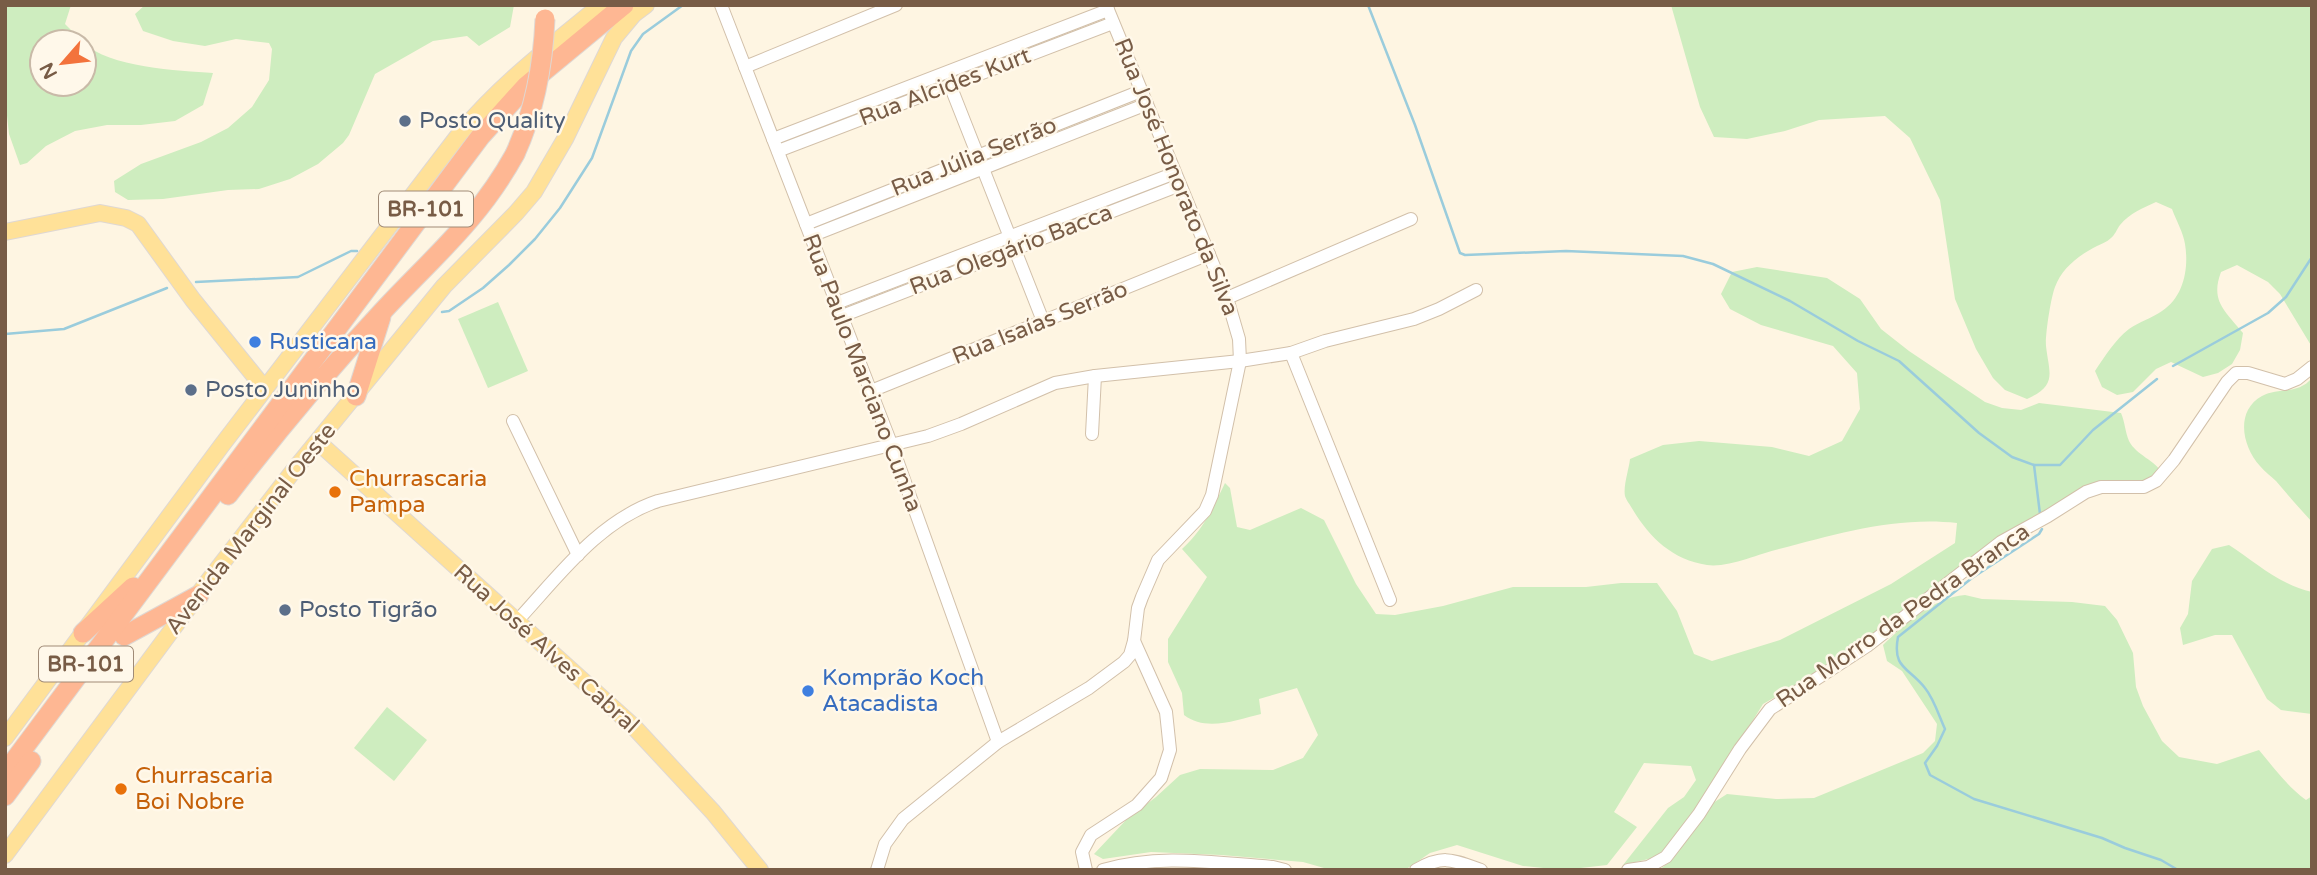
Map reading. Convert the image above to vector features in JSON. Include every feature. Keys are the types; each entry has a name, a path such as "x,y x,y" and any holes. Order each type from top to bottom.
{"highway":[{"name":"BR-101","path":"5,773 480,137 526,86 624,5"},
{"name":"BR-101","path":"5,796 274,437 384,310 475,216 494,191 515,154 534,105 540,80 545,12"},
{"path":"356,396 384,310"},
{"path":"83,633 167,555"},
{"path":"124,636 199,595"}],"main road":[{"path":"5,738 265,389 480,109 517,73 601,5"},
{"name":"Avenida Marginal Oeste","path":"5,855 294,470 443,286 534,192 565,139 614,38 634,14 646,5"},
{"path":"5,232 100,213 126,218 138,225 193,300 265,389"},
{"name":"Rua José Alves Cabral","path":"318,442 634,727 713,812 760,870"}],"street":[{"name":"Rua Paulo Marciano Cunha","path":"721,5 892,446 998,742"},
{"path":"745,67 896,5"},
{"name":"Rua José Honorato da Silva","path":"877,870 885,844 903,819 998,742 1115,671 1130,654 1138,608 1158,560 1205,511 1212,495 1240,361 1237,329 1227,298 1107,8"},
{"name":"Rua Alcides Kurt","path":"943,83 1107,8"},
{"name":"Rua Alcides Kurt","path":"776,145 1113,23"},
{"path":"943,83 978,156 1043,321"},
{"name":"Rua Júlia Serrão","path":"808,230 978,156 1142,91"},
{"name":"Rua Júlia Serrão","path":"808,230 983,169 1147,104"},
{"path":"1053,126 1058,139"},
{"name":"Rua Olegário Bacca","path":"842,316 1012,243 1178,179"},
{"path":"1227,298 1411,219"},
{"name":"Rua Olegário Bacca","path":"837,303 1012,243"},
{"name":"Rua Isaías Serrão","path":"871,391 1209,254"},
{"path":"517,621 578,555 619,519 639,508 892,446 961,424 1055,383 1291,353 1325,341 1414,319 1476,290"},
{"path":"1291,353 1390,600"},
{"name":"Rua Morro da Pedra Branca","path":"1628,870 1648,867 1666,857 1699,814 1740,749 1770,709 1867,646 2001,542 2086,492 2101,487 2144,487 2156,481 2236,373 2248,373 2285,384 2297,379 2312,367"},
{"path":"1092,434 1096,376"},
{"path":"513,421 578,555"},
{"path":"1086,870 1083,852 1091,835 1137,805 1161,778 1170,750 1166,712 1134,641"},
{"path":"1103,870 1160,859 1284,870"},
{"path":"1416,870 1432,861 1452,859 1481,870"}],"green space":[{"path":"5,5 71,5 65,24 69,28 28,28 28,98 98,98 98,52 126,63 213,73 203,105 175,121 107,125 75,131 46,146 27,163 20,165 9,134 5,97"},
{"path":"145,5 514,5 510,27 479,46 467,36 433,41 375,74 343,143 318,164 290,179 259,189 128,200 115,192 114,181 141,164 201,142 228,128 252,107 269,80 272,49 269,43 236,39 205,46 173,41 143,31 135,14"},
{"path":"1671,5 2312,5 2312,347 2280,294 2268,282 2237,265 2221,272 2217,291 2225,312 2243,333 2240,350 2232,364 2218,373 2203,377 2171,362 2156,369 2133,392 2117,395 2102,387 2095,371 2111,348 2129,329 2169,305 2183,281 2186,263 2183,235 2172,209 2156,202 2128,217 2108,241 2078,258 2058,280 2047,325 2049,377 2043,389 2027,399 2005,390 1993,378 1976,349 1955,299 1940,200 1910,138 1885,116 1819,120 1747,139 1714,137 1700,107"},
{"path":"1757,267 1827,278 1860,299 1881,329 1909,351 1985,402 2002,408 2021,410 2039,403 2121,413 2132,446 2161,472 2145,482 2083,489 1867,645 1763,704 1695,814 1657,857 1623,865 1668,808 1684,797 1696,780 1691,766 1644,763 1614,812 1637,827 1607,865 1563,870 1523,866 1457,845 1430,853 1405,870 1331,870 1303,862 1221,855 1151,852 1103,859 1094,854 1127,819 1180,775 1200,769 1273,770 1303,758 1318,735 1297,688 1259,699 1261,714 1242,719 1211,724 1184,715 1182,693 1168,662 1168,639 1207,577 1182,549 1202,526 1225,483 1230,488 1237,527 1250,530 1301,508 1324,520 1356,584 1376,614 1395,615 1443,606 1513,587 1657,583 1677,611 1694,654 1712,661 1780,640 1891,584 1955,543 1957,523 1934,521 1889,524 1845,532 1733,563 1707,565 1673,553 1655,538 1640,520 1625,496 1630,459 1663,445 1699,441 1772,447 1809,456 1842,441 1860,409 1857,373 1833,346 1761,325 1730,309 1721,294 1732,272"},
{"path":"498,302 528,371 488,388 458,319"},
{"path":"2312,378 2312,522 2254,458 2244,429 2248,410 2253,402 2268,393 2301,387"},
{"path":"2229,545 2279,579 2312,592 2312,714 2281,710 2267,699 2232,635 2215,635 2183,645 2180,628 2188,614 2192,581 2212,549"},
{"path":"1965,595 1982,599 2072,602 2105,606 2117,620 2133,653 2136,687 2143,706 2162,741 2179,757 2217,764 2259,750 2299,795 2306,800 2312,796 2312,870 1659,870 1672,860 1713,803 1727,794 1776,799 1814,798 1923,753 1935,741 1937,724 1902,671 1887,661 1883,645 1931,606"},
{"path":"387,707 427,740 394,781 354,748"}],"waterway":[{"path":"442,312 449,311 483,288 535,239 560,208 592,158 631,51 643,34 683,5"},
{"path":"1368,5 1415,125 1460,253 1566,251 1683,256 1713,264 1790,301 1858,341 1899,361 1979,433 2012,457 2034,465 2060,465 2093,430 2157,379"},
{"path":"196,282 298,277 351,251 357,251"},
{"path":"2173,366 2268,313 2286,297 2312,257"},
{"path":"5,334 64,329 167,288"},
{"path":"2034,465 2040,514"},
{"path":"2042,529 2039,534 1972,578 1898,637 1897,656 1900,662 1928,692 1945,729 1925,763 1930,775 1974,799 2102,838 2161,860 2178,870"}],"place":[{"name":"Posto Quality","path":"405,121"},
{"name":"Rusticana","path":"255,342"},
{"name":"Posto Juninho","path":"191,390"},
{"name":"Churrascaria Pampa","path":"335,492"},
{"name":"Posto Tigrão","path":"285,610"},
{"name":"Komprão Koch Atacadista","path":"808,691"},
{"name":"Churrascaria Boi Nobre","path":"121,789"}]}
